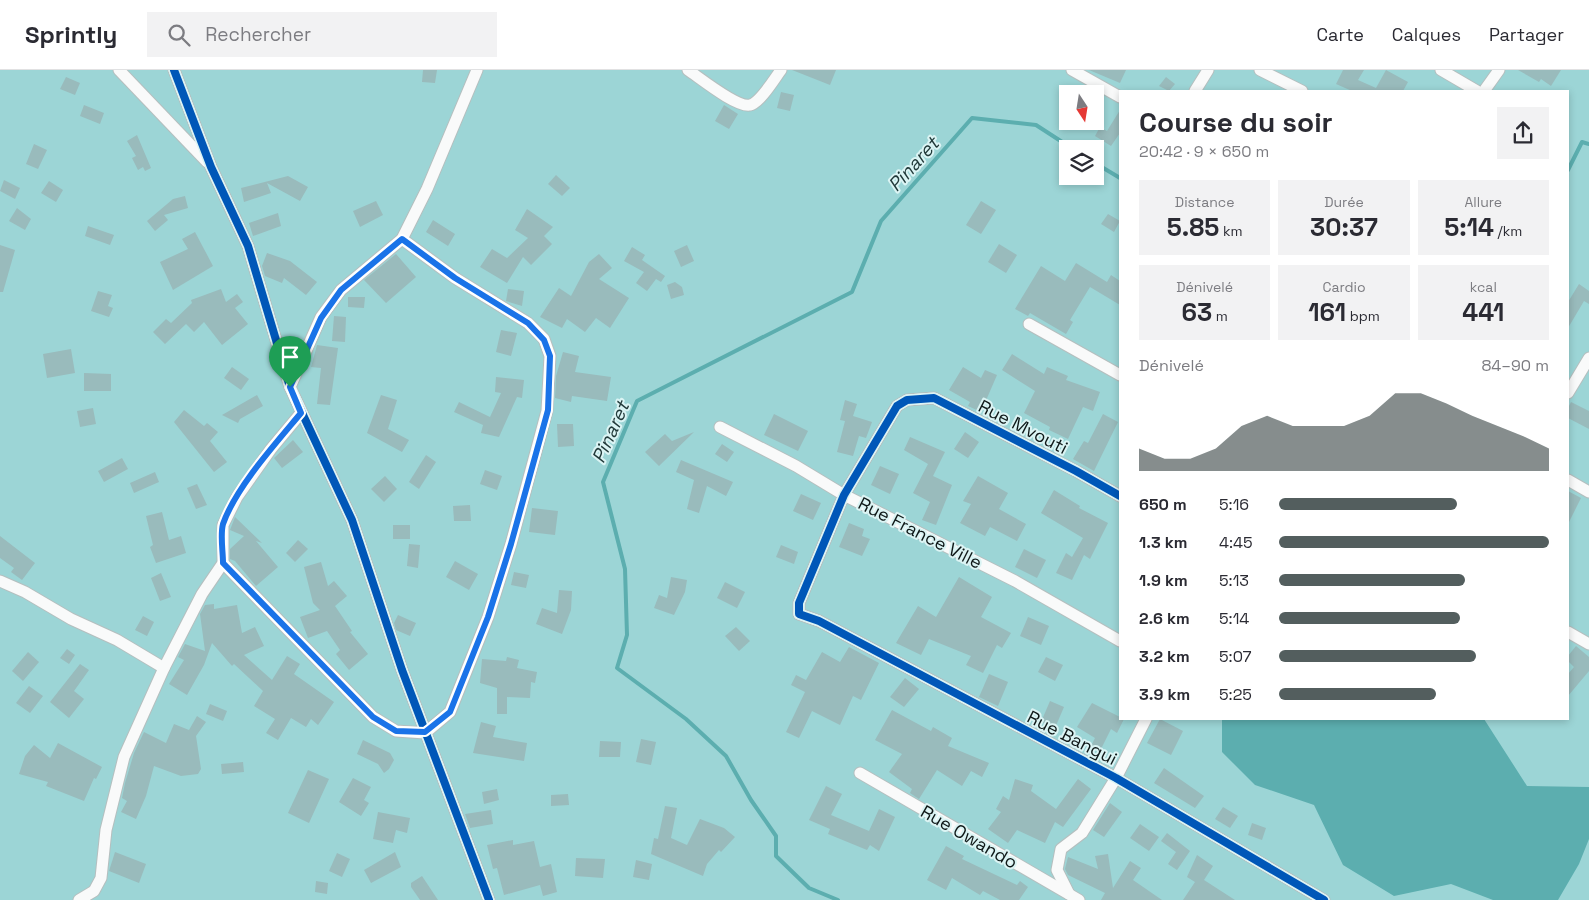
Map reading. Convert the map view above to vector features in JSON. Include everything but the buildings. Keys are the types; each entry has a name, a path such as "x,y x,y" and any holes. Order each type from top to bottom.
{"street":[{"path":"119,70 211,167"},
{"path":"174,70 211,167 248,246 290,387 301,413 318,443 352,520 425,732 489,900"},
{"path":"290,387 321,318 341,290 402,239 425,196 477,70"},
{"path":"688,70 740,104 750,105 758,100 781,70"},
{"path":"1072,70 1119,96"},
{"path":"1196,90 1208,70"},
{"path":"1260,70 1300,90"},
{"path":"1441,70 1475,90"},
{"path":"1485,90 1498,70"},
{"path":"223,563 373,717 396,731 425,732 450,712 488,617 511,544 548,410 550,356 544,340 528,323 455,278 402,239"},
{"path":"1029,324 1119,374"},
{"path":"1569,391 1589,358"},
{"name":"Rue Mvouti","path":"844,495 897,406 907,400 934,398 1076,471 1119,495"},
{"path":"79,900 94,891 101,878 106,830 124,757 164,668 202,594 223,563 223,525 238,496 271,449 301,413"},
{"name":"Rue France Ville","path":"720,428 796,466 844,495 1015,581 1119,640"},
{"path":"1569,481 1589,492"},
{"name":"Rue Bangui","path":"844,495 799,603 799,614 819,621 1116,778 1324,900"},
{"path":"0,581 25,592 72,619 117,640 164,668"},
{"path":"1569,633 1589,644"},
{"path":"1072,898 1057,870 1061,849 1082,833 1116,778 1145,720"},
{"name":"Rue Owando","path":"860,773 1072,898"}],"shaded area":[{"path":"0,70 1589,70 1589,900 0,900"},
{"path":"1222,720 1485,720 1527,786 1589,787 1589,839 1579,864 1558,900 1493,900 1451,884 1394,896 1343,865 1314,805 1255,785 1222,752"}],"waterway":[{"name":"Pinaret","path":"838,900 809,888 776,856 776,836 751,800 726,756 686,719 617,668 627,635 625,569 603,482 637,401 852,292 881,221 972,118 1036,125 1059,140"},
{"name":"Pinaret","path":"1569,168 1582,142 1589,144"},
{"name":"Pinaret","path":"1104,168 1119,177"}],"cycle path":[{"path":"174,70 211,167 248,246 290,387 352,520 402,670 489,900"},
{"path":"1119,495 1076,471 934,398 907,400 897,406 844,495 799,603 799,614 819,621 1116,778 1324,900"}],"route":[{"path":"402,239 455,278 528,323 544,340 550,356 548,410 511,544 488,617 450,712 425,732 396,731 373,717 223,563 223,525 238,496 271,449 301,413 290,387 321,318 341,290 402,239"}]}
